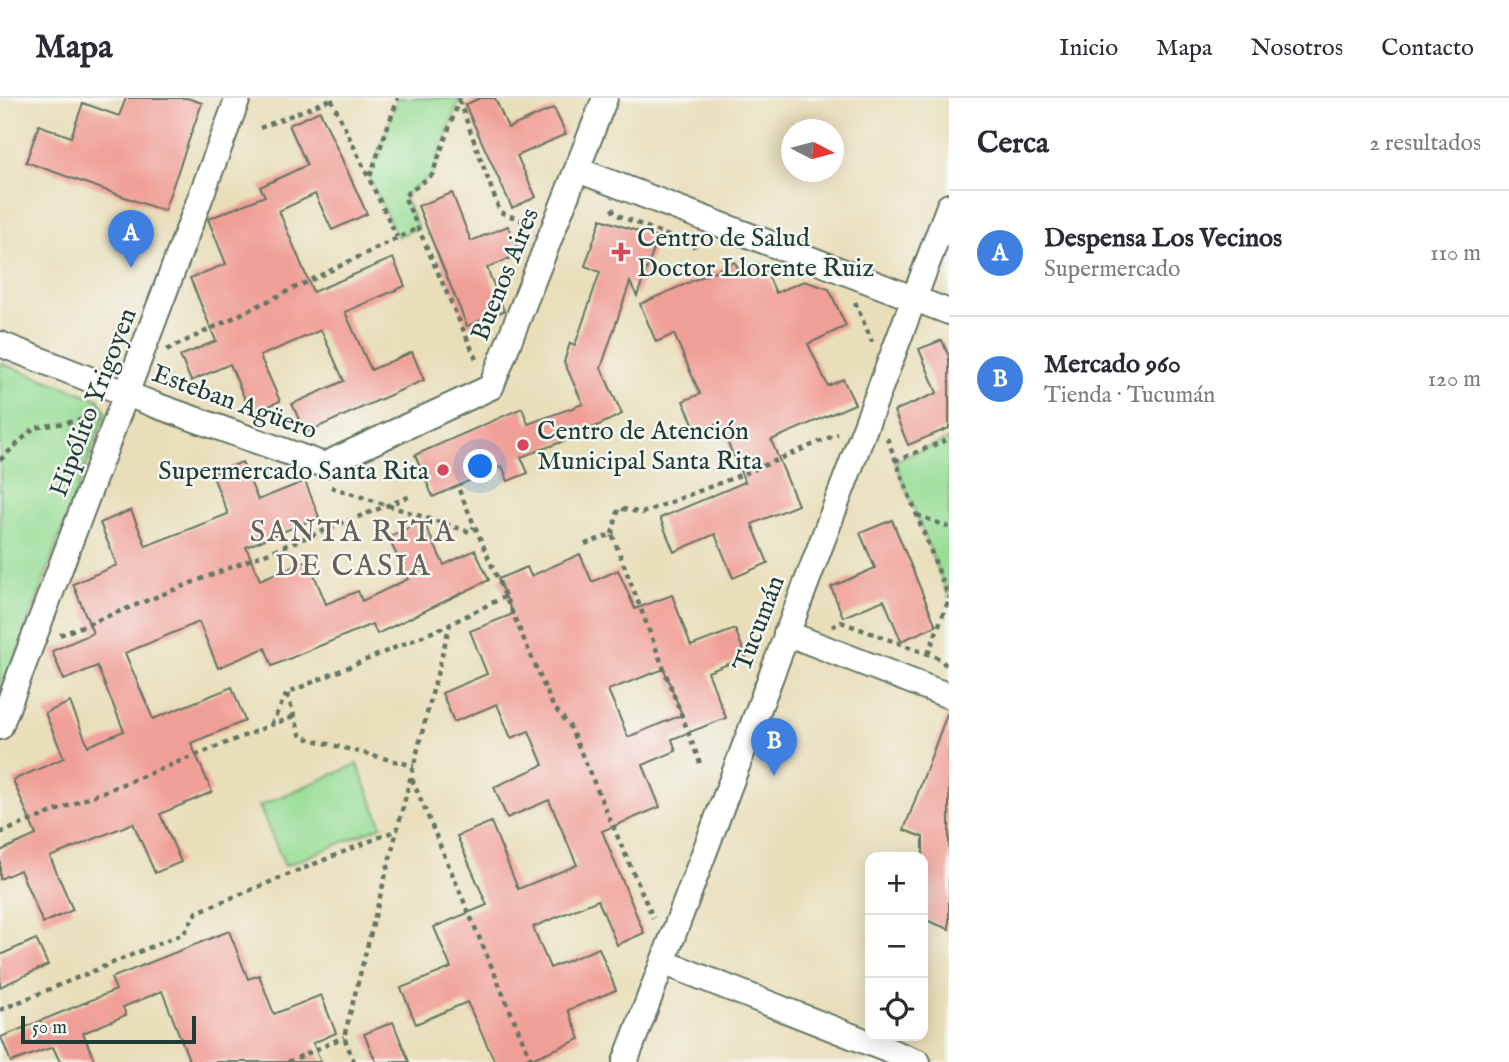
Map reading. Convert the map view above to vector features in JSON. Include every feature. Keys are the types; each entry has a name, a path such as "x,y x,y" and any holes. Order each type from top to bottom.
{"street":[{"name":"Hipólito Yrigoyen","path":"0,727 238,98"},
{"name":"Buenos Aires","path":"407,425 491,387 605,98"},
{"path":"578,170 949,312"},
{"name":"Tucumán","path":"625,1062 949,206"},
{"name":"Esteban Agüero","path":"0,344 127,394 324,465 407,425"},
{"path":"786,633 949,696"},
{"path":"663,962 918,1062"}],"path":[{"path":"369,177 398,98"},
{"path":"260,128 332,99 397,237"},
{"path":"459,99 500,212 538,227"},
{"path":"459,99 432,175 404,196 481,370"},
{"path":"606,198 615,214 693,246 711,240"},
{"path":"166,350 418,228"},
{"path":"850,292 875,349"},
{"path":"0,460 34,428 76,422 96,415"},
{"path":"883,427 949,599 928,654"},
{"path":"700,764 612,534 619,508 642,513 751,471 848,429"},
{"path":"895,461 949,439"},
{"path":"330,487 470,532 474,527"},
{"path":"459,490 553,706 569,725 659,930"},
{"path":"57,636 411,496"},
{"path":"917,514 949,527"},
{"path":"585,544 612,534"},
{"path":"271,726 286,694 450,624 506,596"},
{"path":"826,630 841,622 941,659 949,671"},
{"path":"354,1062 344,1037 450,624"},
{"path":"286,694 301,737 414,766"},
{"path":"0,833 294,716"},
{"path":"411,777 531,1062"},
{"path":"0,1010 184,933 197,912 397,830"},
{"path":"288,1062 344,1037"}],"green space":[{"path":"398,98 460,98 432,175 404,196 418,228 397,237 369,177"},
{"path":"0,363 98,399 106,412 0,698"},
{"path":"949,439 949,598 895,461"},
{"path":"357,764 382,826 285,866 259,806"}],"building":[{"path":"126,98 187,98 202,103 164,211 26,162 39,125 71,137 83,103 119,116"},
{"path":"480,98 495,98 508,128 554,108 566,134 517,156 536,197 512,208 465,105"},
{"path":"320,111 367,214 332,230 315,194 279,211 313,292 393,258 405,286 345,312 371,370 412,352 424,380 305,433 292,404 344,381 321,330 260,356 280,401 251,414 230,364 191,381 180,356 216,341 190,278 226,264 208,219 265,196 260,187 307,165 289,125"},
{"path":"452,193 471,241 508,226 520,254 487,268 504,311 467,326 418,206"},
{"path":"601,219 658,238 637,296 630,282 601,368 622,414 583,434 521,457 528,473 508,481 502,466 433,497 415,455 522,408 528,424 583,404 564,362 570,343 575,345 600,272 585,266"},
{"path":"735,262 739,271 756,263 764,267 776,293 804,281 829,289 846,326 808,344 828,386 843,379 855,404 771,440 798,505 752,524 768,563 733,578 715,534 674,552 660,518 745,482 719,423 697,432 683,401 700,394 674,334 656,342 640,304"},
{"path":"942,340 949,357 949,428 908,445 894,411 937,393 919,349"},
{"path":"242,462 258,500 305,481 319,517 246,547 260,580 308,560 326,604 358,591 362,601 408,579 388,537 423,521 444,565 475,550 489,580 377,634 372,624 272,666 265,648 218,668 199,622 125,653 153,719 232,687 245,721 191,743 212,792 160,814 181,862 155,873 133,823 50,857 73,910 43,923 20,870 0,879 0,851 36,835 13,780 64,758 45,713 70,702 88,746 124,731 97,666 64,680 52,651 93,633 73,584 117,565 100,523 131,510 146,546 228,514 212,474"},
{"path":"892,520 936,626 901,641 884,600 843,617 831,587 875,568 860,533"},
{"path":"580,554 592,582 618,570 635,609 672,595 691,646 735,629 746,657 708,672 726,718 672,739 676,751 643,765 660,807 602,831 644,933 617,945 598,900 533,927 550,968 599,948 616,990 568,1010 580,1039 524,1062 495,1062 467,1002 416,1024 401,988 451,968 434,927 487,905 457,836 491,822 518,889 577,865 549,800 507,818 494,787 543,765 529,731 511,738 497,704 454,722 442,693 487,674 470,631 513,614 498,579 527,567 531,576","holes":["664,669 682,715 628,737 608,690"]},
{"path":"949,714 949,929 928,921 928,852 923,852 923,837 904,830"},
{"path":"229,931 248,979 259,975 274,1014 321,995 336,1033 313,1043 321,1062 190,1062 162,991 123,1007 126,1015 83,1033 95,1062 60,1062 53,1047 11,1062 1,1037 116,990 111,978"},
{"path":"36,939 48,965 0,987 0,955"},
{"path":"393,1022 409,1062 376,1062 364,1034"}],"place":[{"name":"Centro de Salud Doctor Llorente Ruiz","path":"621,252"},
{"name":"Despensa Los Vecinos","path":"131,268"},
{"name":"Centro de Atención Municipal Santa Rita","path":"523,445"},
{"name":"Supermercado Santa Rita","path":"443,470"},
{"name":"Mercado 960","path":"774,776"}],"district":[{"name":"SANTA RITA DE CASIA","path":"353,548"}]}
